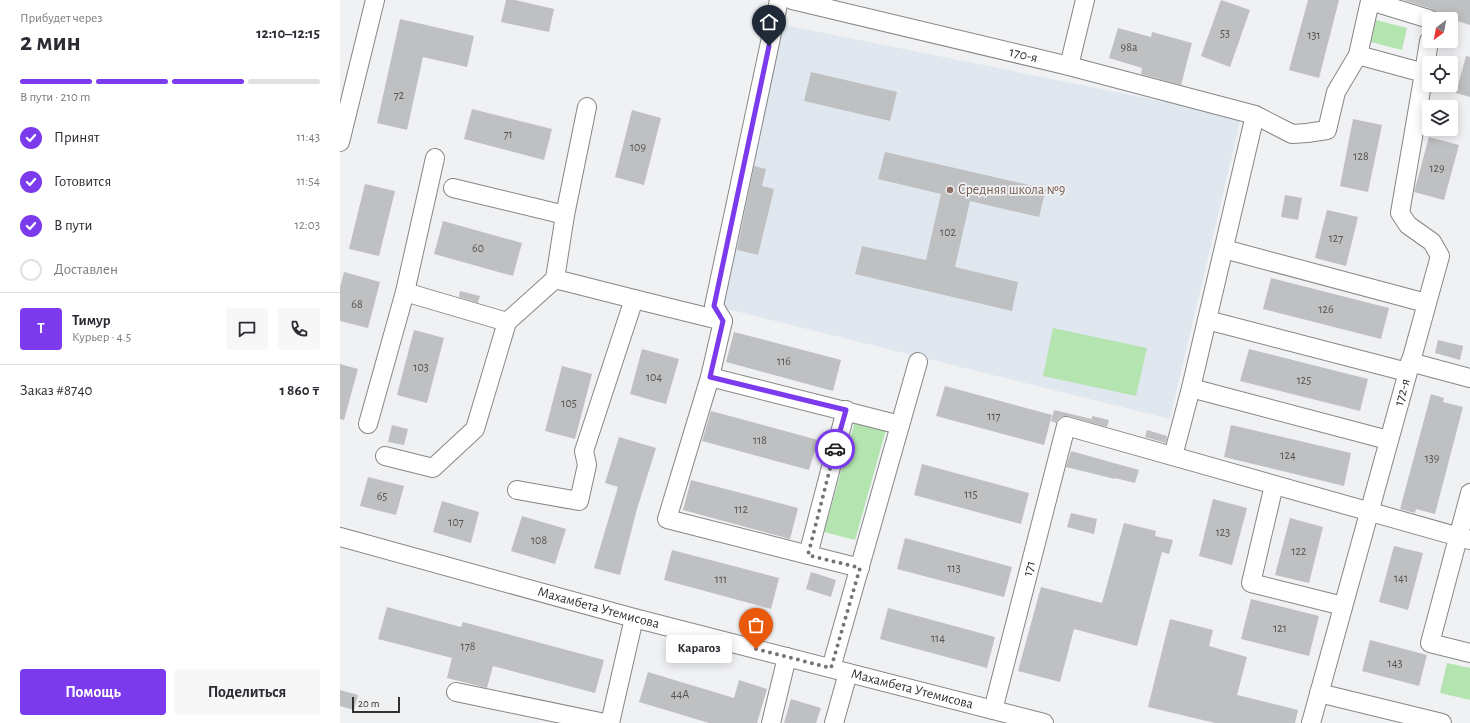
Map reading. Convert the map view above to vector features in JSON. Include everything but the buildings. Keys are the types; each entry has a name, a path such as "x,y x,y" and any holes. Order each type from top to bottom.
{"street":[{"path":"340,142 375,0"},
{"path":"779,0 714,306 723,321 710,377 667,519 860,568"},
{"path":"1069,66 1085,0"},
{"name":"170-я","path":"802,1 1069,66 1255,115 1292,134 1327,130 1336,92 1358,55"},
{"path":"1422,17 1370,1 1358,55 1422,72"},
{"name":"172-я","path":"1311,723 1440,256 1432,242 1408,225 1400,213 1422,85"},
{"path":"385,456 433,468 475,429 507,322 555,279 565,215 587,107"},
{"path":"1255,115 1191,388 1173,456 1464,538"},
{"path":"368,424 405,292 435,158"},
{"path":"453,188 565,215"},
{"path":"1224,249 1426,303"},
{"path":"555,279 723,321"},
{"path":"405,292 507,322"},
{"path":"517,490 579,501 587,465 584,451 634,299"},
{"path":"1207,320 1409,367 1470,378"},
{"path":"834,723 839,671 860,568 918,362"},
{"path":"710,377 846,410 900,425"},
{"path":"1191,388 1388,440"},
{"path":"808,555 846,410"},
{"name":"171","path":"993,710 1066,426 1173,456"},
{"path":"1274,485 1251,583 1343,606"},
{"path":"1470,493 1464,538 1430,643 1470,653"},
{"name":"Махамбета Утемисова","path":"340,537 634,618 1044,723"},
{"path":"610,723 634,618"},
{"path":"771,723 787,657"},
{"path":"456,692 605,723"},
{"path":"1319,692 1442,723"}],"shaded area":[{"path":"784,25 1241,117 1170,419 719,307"}],"green space":[{"path":"1376,20 1407,28 1402,50 1371,42"},
{"path":"1053,328 1147,348 1136,396 1043,376"},
{"path":"855,421 886,430 855,540 824,532"},
{"path":"1447,663 1470,668 1470,700 1440,693"}],"way so far":[{"path":"756,649 831,668 860,568 808,555 835,449"}],"place":[{"name":"Средняя школа №9","path":"950,190"},
{"name":"Карагоз","path":"756,649"}],"route":[{"path":"769,46 714,306 723,321 710,377 846,410 835,449"}]}
